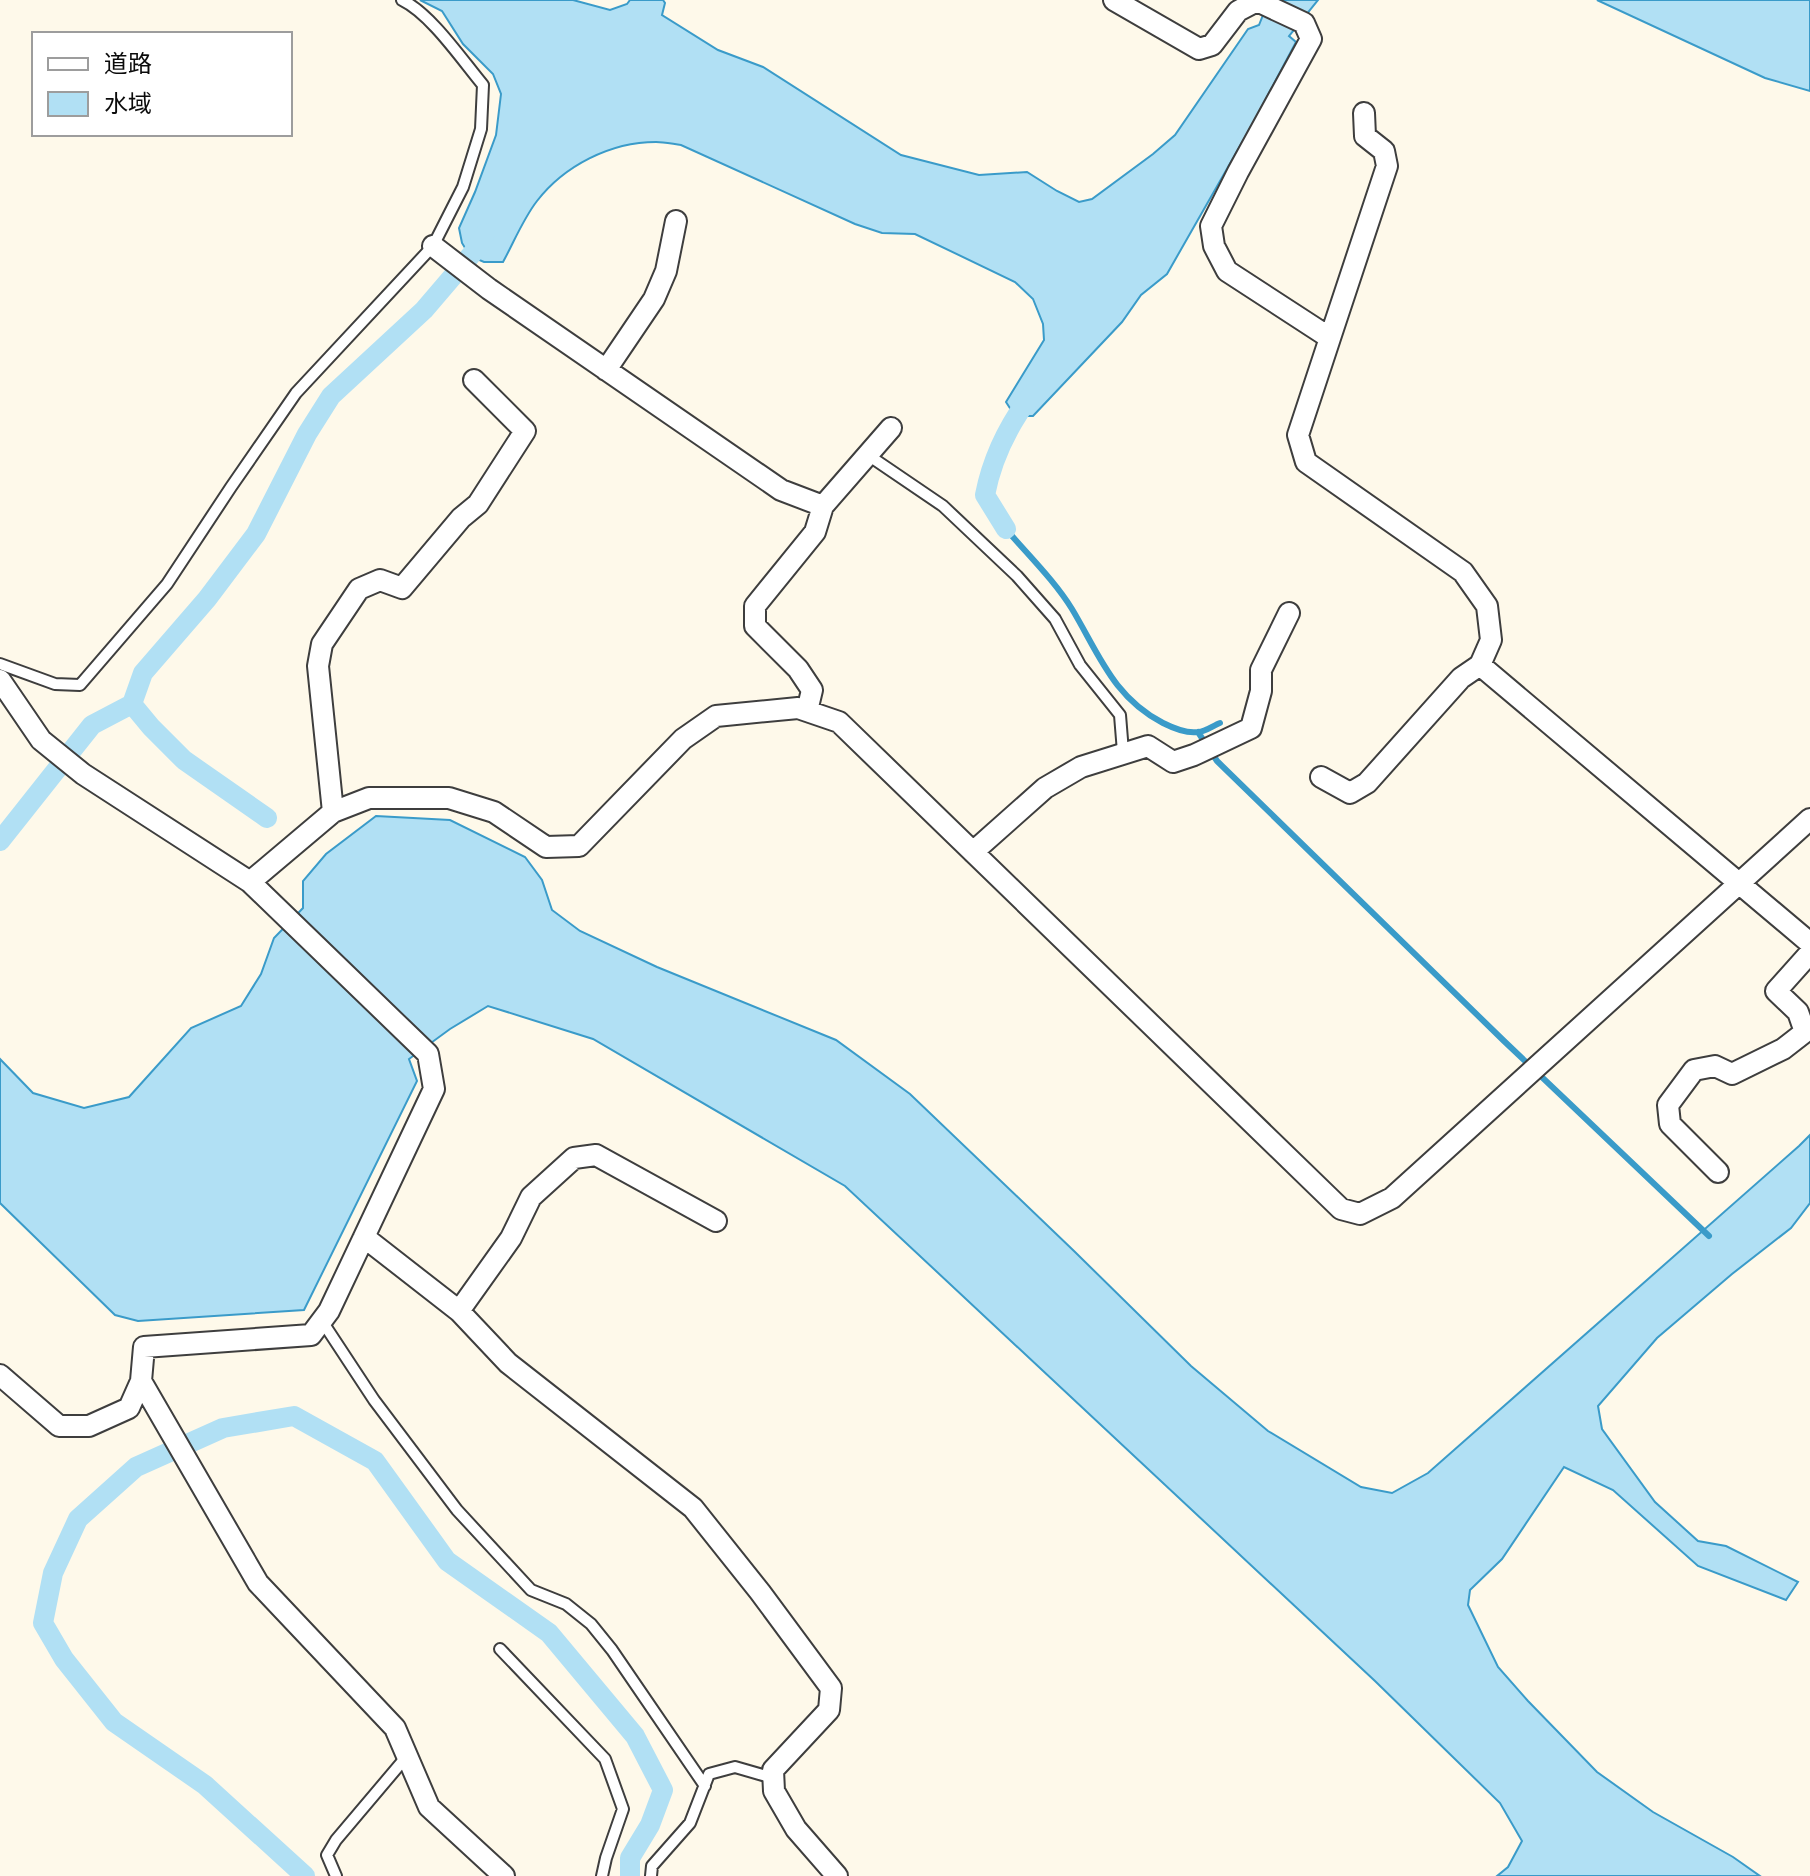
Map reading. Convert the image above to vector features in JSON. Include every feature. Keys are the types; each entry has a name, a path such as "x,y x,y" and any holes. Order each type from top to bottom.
{"street":[{"path":"1114,0 1199,49 1212,45 1238,11 1257,1 1304,23 1311,39 1211,226 1214,246 1227,271 1330,338"},
{"path":"1321,777 1350,793 1367,783 1461,678 1480,665 1491,640 1487,606 1463,572 1306,462 1298,435 1387,166 1384,151 1365,136 1364,113"},
{"path":"606,370 654,299 666,271 676,221"},
{"path":"433,246 489,289 781,490 823,506"},
{"path":"333,812 318,666 322,644 359,589 380,580 402,588 461,518 478,504 525,431 474,380"},
{"path":"807,711 812,690 798,669 755,626 755,606 815,532 823,506 891,428"},
{"path":"973,852 1045,788 1081,767 1148,746 1173,762 1251,728 1261,691 1261,670 1289,613"},
{"path":"1480,665 1810,943"},
{"path":"0,680 41,740 83,774 250,882 428,1054 434,1089 329,1311 311,1335 144,1347 141,1381 129,1408 89,1426 59,1426 0,1375"},
{"path":"250,882 333,812 369,798 449,798 494,812 546,847 579,846 683,739 716,716 798,708 839,722 1341,1209 1360,1214 1392,1198 1810,819"},
{"path":"1718,1172 1670,1124 1668,1105 1694,1070 1715,1066 1732,1074 1783,1049 1805,1032 1798,1012 1776,991 1810,953"},
{"path":"459,1311 511,1238 531,1197 574,1158 596,1155 716,1221"},
{"path":"364,1237 459,1311 508,1363 693,1508 760,1592 831,1688 829,1710 773,1770 773,1778 774,1791 796,1829 837,1876"},
{"path":"141,1381 258,1583 395,1728 429,1807 504,1876"}],"lane":[{"path":"0,664 55,684 80,685 167,584 296,393 433,246 463,187 481,129 483,85 445,38 402,0"},
{"path":"868,455 943,506 1017,576 1055,619 1080,665 1120,715 1123,752"},
{"path":"322,1321 374,1400 457,1510 531,1590 566,1604 591,1624 705,1786"},
{"path":"500,1649 605,1759 623,1809 602,1876"},
{"path":"336,1876 327,1855 336,1840 407,1756"},
{"path":"651,1876 652,1866 690,1823 709,1774 735,1767 773,1778"}],"water":[{"path":"420,0 573,0 610,10 630,0 663,0 662,15 718,50 763,67 901,155 979,175 1027,172 1079,202 1092,199 1175,135 1248,29 1259,25 1269,0 1318,0 1289,36 1296,42 1167,274 1141,295 1122,322 1033,416 1015,416 1006,402 1044,340 1043,324 1033,299 1015,282 915,234 882,233 855,224 681,145 639,143 589,158 561,177 537,201 503,262 484,262 470,256 462,243 459,228 496,135 501,94 493,74 463,44 442,11"},
{"path":"1597,0 1810,0 1810,91 1765,78"},
{"path":"376,816 450,820 525,857 542,880 552,910 580,931 657,967 836,1040 910,1094 1191,1366 1268,1431 1361,1487 1392,1493 1428,1473 1810,1135 1810,1203 1791,1228 1657,1338 1598,1406 1602,1429 1655,1502 1698,1541 1726,1546 1798,1582 1786,1600 1698,1566 1613,1490 1564,1467 1502,1559 1470,1590 1468,1605 1498,1667 1597,1772 1653,1812 1733,1857 1760,1876 1497,1876 1508,1867 1522,1841 1500,1803 1375,1681 845,1186 593,1039 488,1006 409,1059 417,1081 304,1310 138,1321 115,1315 0,1203 0,1059 33,1093 84,1108 129,1097 191,1028 241,1006 261,974 274,938 303,908 303,881 326,854"}],"waterway":[{"path":"267,818 184,760 151,727 132,704 143,673 207,599 256,534 307,434 331,396 424,310 477,248 485,233"},
{"path":"1006,529 985,495 1002,442 1032,394"},
{"path":"1006,529 1065,598 1099,658 1131,701 1175,729 1201,732 1220,723"},
{"path":"0,841 92,725 132,704"},
{"path":"1198,732 1217,761 1709,1236"},
{"path":"305,1876 205,1785 114,1722 64,1659 43,1623 53,1573 78,1519 136,1467 223,1428 294,1416 375,1461 447,1561 549,1633 635,1736 663,1790 650,1825 630,1858 630,1876"}]}
